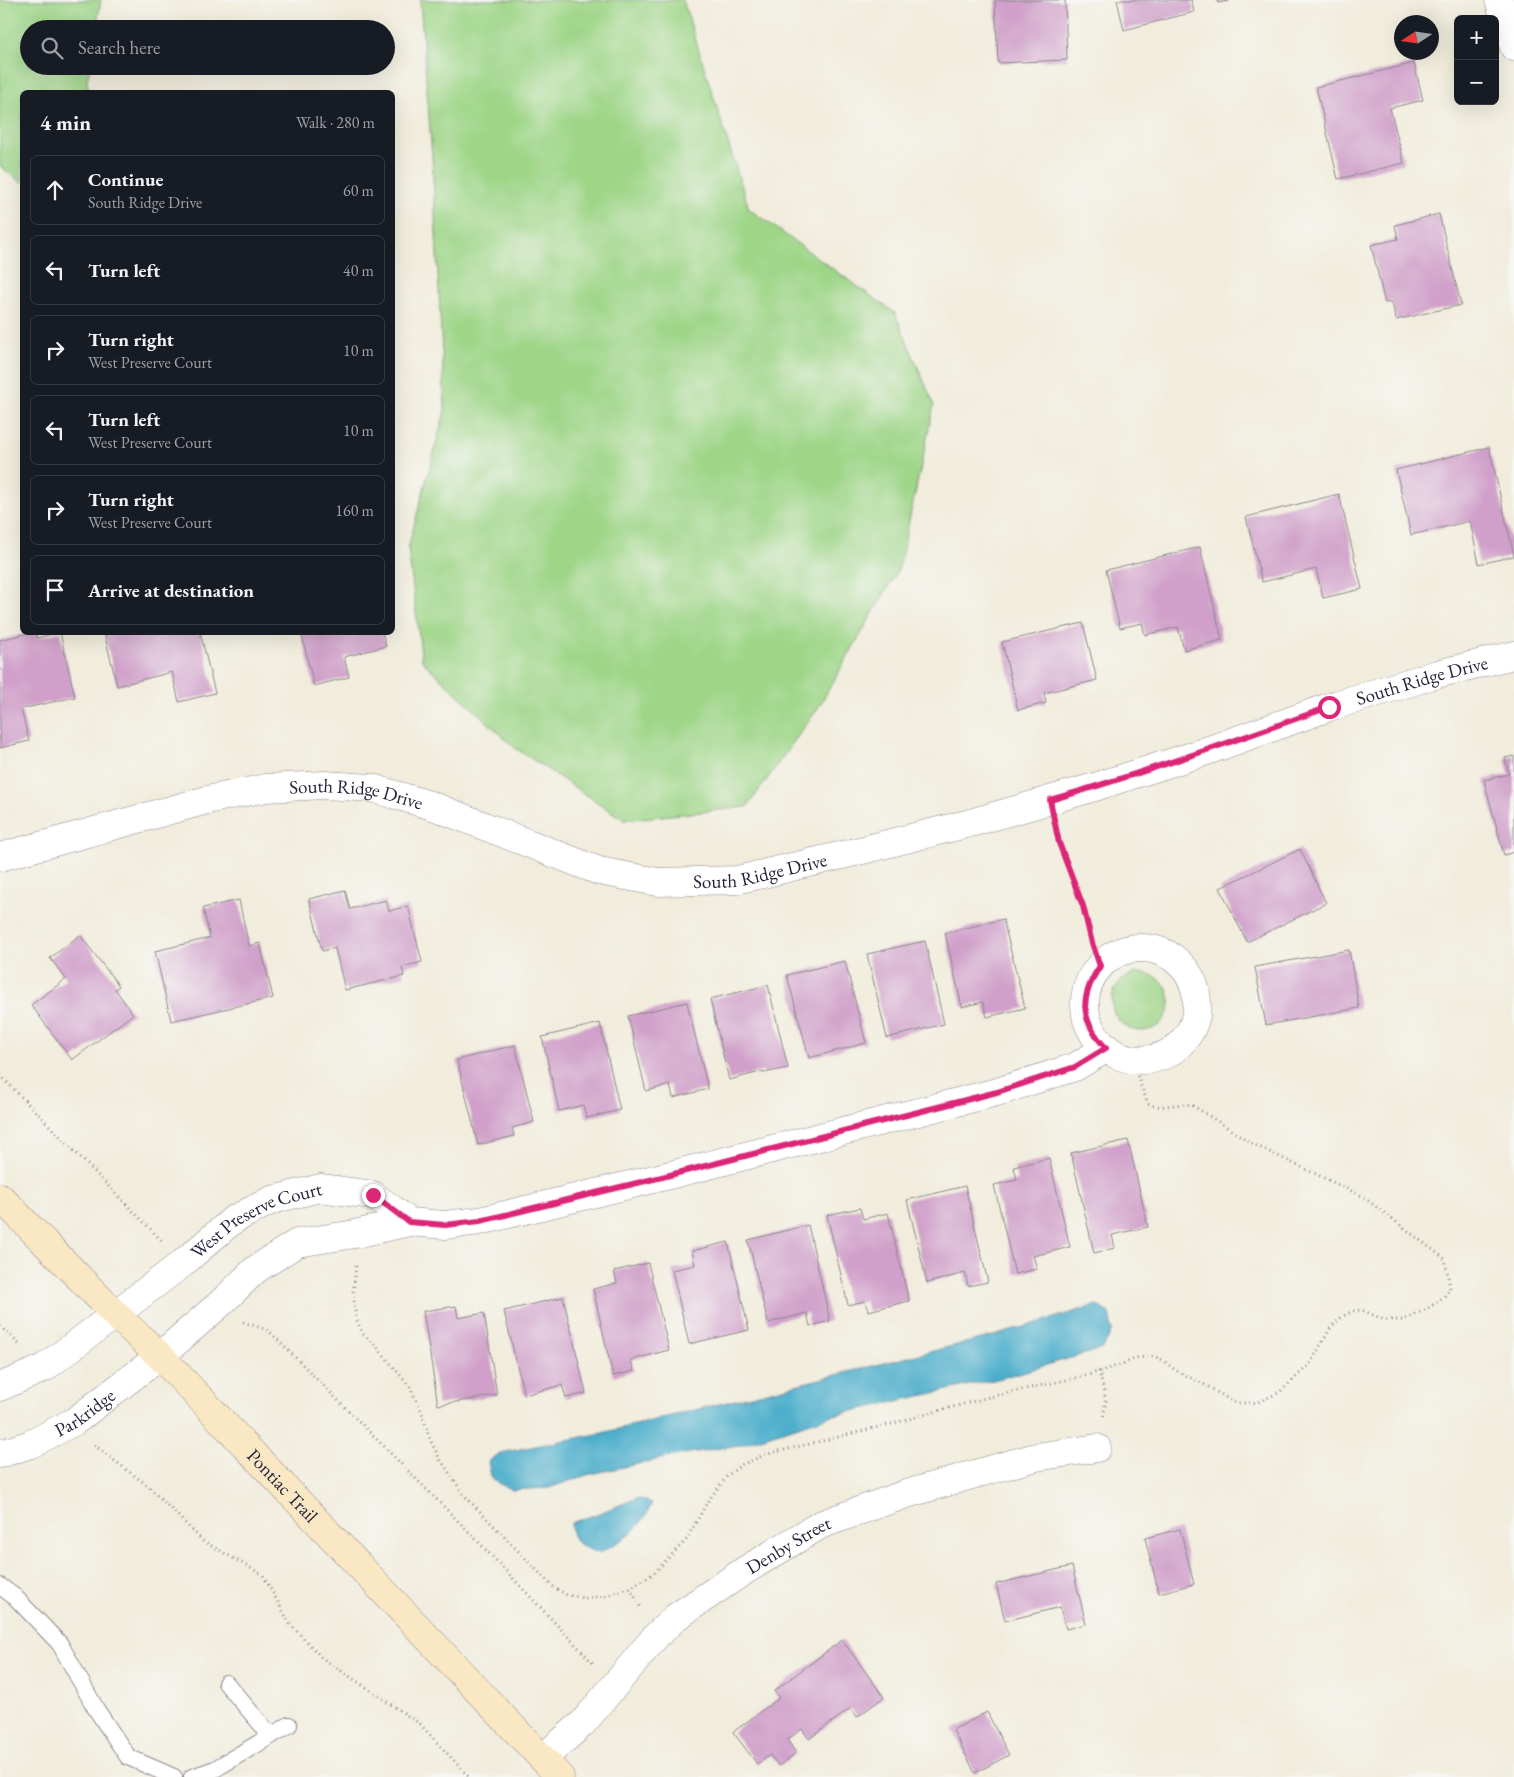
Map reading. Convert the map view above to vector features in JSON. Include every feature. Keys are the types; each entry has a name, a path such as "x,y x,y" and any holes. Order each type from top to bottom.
{"main road":[{"name":"Pontiac Trail","path":"0,1197 160,1356 552,1767"}],"street":[{"path":"1499,0 1514,47"},
{"name":"South Ridge Drive","path":"0,857 208,800 266,788 326,785 372,788 433,806 599,870 658,882 737,880 865,850 1050,800 1198,754 1329,707 1437,674 1514,655"},
{"path":"1132,948 1151,949 1168,955 1183,966 1192,982 1197,1000 1196,1018 1188,1035 1175,1049 1159,1058 1140,1061 1119,1053 1094,1034 1086,1018 1085,999 1090,981 1100,966 1115,954 1132,948"},
{"name":"West Preserve Court","path":"160,1356 222,1302 255,1270 297,1243 356,1234 409,1222 445,1225 480,1221 997,1092 1119,1053"},
{"name":"West Preserve Court","path":"116,1314 183,1263 232,1220 272,1200 320,1188 373,1195 409,1222"},
{"path":"0,1387 44,1368 116,1314"},
{"name":"Parkridge","path":"0,1454 31,1444 75,1421 160,1356"},
{"name":"Denby Street","path":"552,1767 583,1723 656,1636 676,1617 744,1570 820,1526 903,1496 1036,1457 1097,1448"}],"lane":[{"path":"0,1586 15,1597 60,1644 96,1710 128,1758 174,1777"},
{"path":"226,1683 271,1736"},
{"path":"192,1777 215,1769 290,1725"}],"path":[{"path":"1050,800 1059,843 1083,906 1100,966"},
{"path":"356,1266 354,1293 356,1319 363,1334 377,1347 410,1387 421,1410 430,1440 464,1495 552,1586 567,1595 586,1598 605,1596 630,1588 653,1574 686,1540 708,1501 727,1476 741,1465 764,1454 891,1424 989,1397 1084,1376 1137,1358 1154,1356 1163,1360 1175,1370 1208,1386 1235,1403 1256,1403 1280,1392 1310,1364 1331,1327 1342,1316 1353,1311 1362,1310 1384,1320 1404,1320 1427,1309 1444,1297 1450,1288 1445,1259 1362,1196 1255,1145 1192,1104 1182,1103 1157,1108 1148,1104 1119,1053"},
{"path":"0,1075 183,1263"},
{"path":"222,1302 239,1321 268,1330 469,1532 614,1685"},
{"path":"0,1326 44,1368"},
{"path":"1097,1448 1106,1400 1099,1370"},
{"path":"75,1421 94,1445 148,1486 203,1541 263,1575 290,1624 320,1657 420,1724 470,1777"}],"green space":[{"path":"0,0 101,0 98,20 20,20 20,75 88,75 89,90 20,90 20,181 0,166"},
{"path":"420,0 683,0 749,209 895,313 934,405 899,568 818,708 747,807 624,820 515,748 422,661 408,548 445,411 432,157"},
{"path":"1135,973 1147,973 1162,981 1170,996 1170,1008 1162,1023 1147,1031 1135,1031 1120,1023 1112,1008 1112,996 1120,981"}],"water":[{"path":"1096,1305 1109,1313 1112,1331 1102,1349 1002,1378 830,1416 739,1445 678,1455 587,1475 549,1488 512,1490 492,1480 488,1462 500,1453 602,1433 1001,1334"},
{"path":"637,1498 652,1503 643,1520 624,1538 599,1553 587,1549 575,1540 571,1523"}],"building":[{"path":"995,0 1065,0 1067,60 998,63"},
{"path":"1117,0 1191,0 1194,12 1124,30"},
{"path":"1217,0 1229,0 1229,1 1218,3"},
{"path":"1414,63 1423,100 1390,108 1404,163 1338,179 1316,87"},
{"path":"1439,214 1461,305 1396,320 1392,302 1385,303 1371,245 1398,239 1395,225"},
{"path":"1489,447 1514,556 1479,564 1470,521 1411,535 1396,470"},
{"path":"1339,494 1362,589 1323,598 1316,569 1262,582 1246,517"},
{"path":"1200,547 1222,640 1184,650 1178,627 1145,635 1142,623 1120,628 1106,570"},
{"path":"1083,623 1097,680 1044,693 1046,703 1018,710 1002,642"},
{"path":"20,635 36,635 37,638 48,635 61,635 75,697 21,709 29,741 0,748 0,640"},
{"path":"105,635 201,635 215,693 179,702 172,672 117,686"},
{"path":"302,635 383,635 386,646 344,657 349,677 314,686"},
{"path":"1514,756 1514,852 1504,855 1484,780 1509,774 1505,758"},
{"path":"1300,849 1326,903 1247,942 1220,888"},
{"path":"345,890 350,909 386,900 389,911 408,906 422,962 402,967 404,976 345,990 335,948 322,951 309,899"},
{"path":"239,900 249,946 260,943 273,998 171,1021 155,951 210,938 203,908"},
{"path":"1003,919 1025,1008 987,1017 983,1002 962,1007 945,933"},
{"path":"80,935 119,986 115,989 133,1014 72,1060 31,1005 66,979 50,958"},
{"path":"925,941 944,1024 887,1038 867,954"},
{"path":"1349,950 1359,1008 1266,1025 1255,967"},
{"path":"845,961 866,1043 809,1058 787,975"},
{"path":"768,985 788,1068 764,1073 764,1071 729,1080 710,999"},
{"path":"687,1002 708,1089 673,1098 670,1085 646,1091 628,1016"},
{"path":"600,1023 620,1110 587,1118 583,1105 559,1111 542,1037"},
{"path":"515,1045 534,1122 512,1128 514,1136 478,1145 457,1060"},
{"path":"1128,1140 1148,1227 1112,1235 1115,1248 1094,1253 1071,1153"},
{"path":"1049,1158 1070,1247 1033,1256 1037,1269 1015,1274 994,1185 1017,1180 1014,1167"},
{"path":"965,1186 988,1282 968,1286 965,1273 927,1283 907,1200"},
{"path":"860,1208 863,1219 888,1213 909,1301 868,1311 865,1301 848,1305 827,1215"},
{"path":"808,1225 830,1321 810,1326 807,1313 768,1323 748,1240"},
{"path":"728,1242 749,1330 689,1344 672,1270 695,1265 692,1251"},
{"path":"648,1263 669,1350 631,1360 634,1371 613,1376 593,1289 617,1283 614,1271"},
{"path":"563,1297 586,1393 566,1398 562,1385 524,1395 504,1311"},
{"path":"456,1306 458,1318 484,1313 497,1395 438,1405 423,1311"},
{"path":"1180,1529 1194,1584 1159,1593 1145,1538"},
{"path":"1072,1566 1086,1624 1066,1629 1060,1607 1005,1621 996,1584"},
{"path":"842,1640 884,1697 857,1717 851,1708 809,1739 802,1729 787,1740 796,1753 779,1766 770,1755 757,1764 733,1732 779,1698 774,1691"},
{"path":"987,1712 1009,1755 975,1773 953,1730"}],"route":[{"path":"373,1195 409,1222 445,1225 480,1221 997,1092 1075,1067 1106,1048 1094,1034 1086,1018 1085,999 1090,981 1100,966 1083,906 1059,843 1050,800 1198,754 1329,707"}]}
